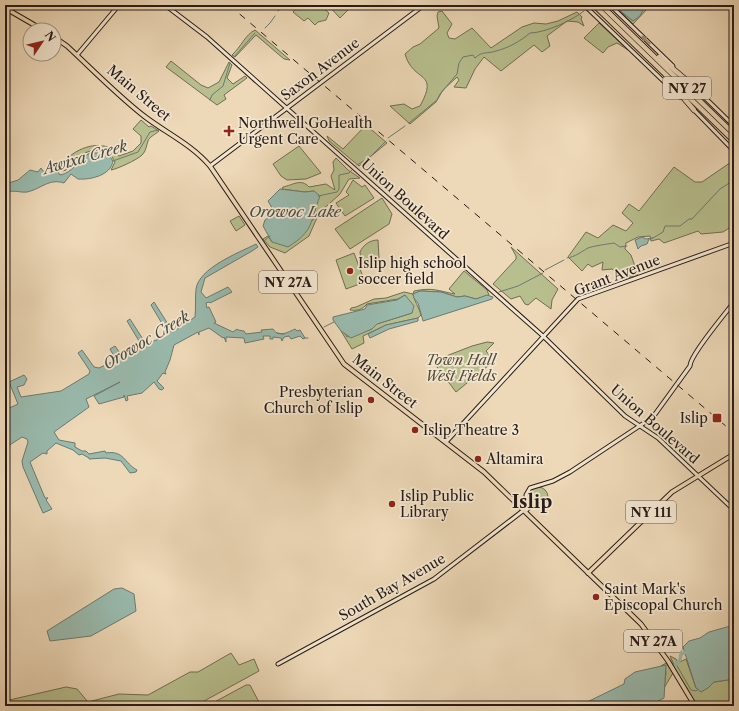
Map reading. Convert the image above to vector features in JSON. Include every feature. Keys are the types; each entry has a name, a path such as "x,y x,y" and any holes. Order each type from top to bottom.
{"highway":[{"name":"NY 27","path":"594,5 734,141"},
{"name":"NY 27","path":"601,5 734,134"},
{"path":"639,42 691,84"},
{"path":"660,68 664,77 694,110"}],"main road":[{"path":"5,8 29,22"},
{"name":"Main Street","path":"62,43 143,115 192,148 210,166 344,364 484,472 525,510 645,629 668,661 695,706"},
{"name":"NY 111","path":"588,573 670,495 734,454"}],"street":[{"path":"77,55 119,5"},
{"name":"Union Boulevard","path":"165,5 206,37 287,108 543,336 625,416 658,438 734,510"},
{"name":"Saxon Avenue","path":"210,166 424,5"},
{"path":"584,5 694,110 734,151"},
{"path":"610,5 734,126"},
{"name":"Grant Avenue","path":"446,442 578,299 734,243"},
{"path":"525,510 527,503 526,495 530,488 553,481 570,472 654,416 690,366 690,361 697,351 734,302"},
{"name":"South Bay Avenue","path":"278,664 434,579 525,510"}],"green space":[{"path":"293,5 314,5 315,8 319,5 329,13 326,20 318,22 315,25 308,18 304,21 293,12 296,8"},
{"path":"328,5 353,5 340,18"},
{"path":"639,5 659,6 654,9 648,8 633,24 618,9 633,21 642,9"},
{"path":"442,11 452,24 447,33 449,38 455,39 472,28 491,48 522,27 534,23 546,24 558,21 577,12 582,17 581,19 584,26 578,22 567,21 547,36 550,46 542,52 534,45 501,71 484,57 475,69 466,88 454,87 459,80 457,77 443,90 436,102 410,124 390,106 404,104 412,109 420,106 427,87 426,81 409,63 405,54 439,28 437,16 438,12"},
{"path":"599,23 628,50 617,43 608,47 603,53 584,38"},
{"path":"255,30 290,60 284,59 256,35 235,57 232,55 248,35"},
{"path":"171,61 201,85 208,88 219,82 229,62 232,65 227,78 233,84 245,76 247,78 224,95 226,99 217,105 166,67"},
{"path":"141,120 149,127 151,126 159,131 150,138 142,155 136,159 111,170 115,162 112,157 108,153 98,150 87,152 77,158 66,170 63,171 60,168 70,156 89,147 103,146 114,151 119,156 133,151 141,143 141,136 133,129"},
{"path":"366,125 387,143 359,166 329,141 327,136 343,149"},
{"path":"299,146 321,173 306,179 287,180 281,176 273,164"},
{"path":"336,158 348,170 360,178 349,179 340,194 319,213 309,236 285,253 270,247 263,239 268,236 272,242 313,220 315,208 314,191 305,192 282,189 283,187 297,183 306,184 309,187 326,184 335,190 331,176 334,170 333,162"},
{"path":"734,160 734,225 723,232 701,234 698,231 664,243 659,239 651,241 650,236 638,237 626,243 625,249 631,255 638,275 624,279 612,269 602,270 603,262 592,267 588,264 582,271 568,257 586,232 598,238 613,225 626,231 633,223 622,213 629,204 639,211 674,167 695,182 702,182"},
{"path":"353,180 362,187 365,185 374,198 345,216 336,203 349,195 346,192"},
{"path":"382,198 392,214 389,224 350,249 335,229"},
{"path":"239,216 245,225 236,231 230,221"},
{"path":"378,240 379,258 361,260 360,252 363,247 367,243"},
{"path":"511,247 558,289 552,300 551,309 536,298 528,305 525,304 520,296 511,299 493,284 516,259"},
{"name":"Islip high school soccer field","path":"354,253 365,282 346,289 336,260"},
{"path":"464,271 487,290 489,295 476,299 465,296 457,297 441,292 420,291 413,294 414,291 426,289 455,294 449,289"},
{"path":"404,292 413,294 421,315 418,318 386,325 363,336 364,343 352,349 341,331 343,331 347,337 372,329 377,324 412,313 405,295 398,299 367,304 359,310 350,310 351,308 374,299 386,298"},
{"name":"Town Hall West Fields","path":"487,342 494,343 486,351 494,361 456,392 437,367 436,360 472,346"},
{"path":"534,487 542,487 548,493 548,501 542,507 534,507 528,501 528,493"},
{"path":"231,653 239,665 254,659 259,671 195,706 5,706 5,701 66,687 77,689 88,702 119,694 148,695 190,672 198,672"},
{"path":"670,656 676,659 678,663 686,659 696,688 708,688 714,682 734,679 734,706 695,706 672,668 674,665"},
{"path":"666,663 673,673 664,688 666,673 665,665 661,666"},
{"path":"246,685 250,685 261,706 207,706"}],"water":[{"path":"618,5 639,5 643,10 640,16 633,21 618,9"},
{"path":"90,153 109,156 113,161 109,170 100,176 89,179 78,179 71,174 64,183 49,183 27,192 12,191 5,193 5,175 9,183 18,180 30,170 38,172 41,168 43,171 58,172 60,175 65,174"},
{"name":"Orowoc Lake","path":"280,189 305,192 314,191 320,196 307,231 303,236 288,247 272,242 263,226 265,220 275,213 268,201"},
{"path":"642,237 646,239 653,238 649,239 647,244 638,249 635,240"},
{"path":"256,244 258,247 252,251 205,278 201,292 206,298 228,287 232,292 210,303 206,303 207,308 209,307 216,322 214,323 233,332 237,329 244,331 246,334 262,332 261,330 273,329 275,332 284,334 295,329 297,331 300,330 305,338 303,339 300,336 291,339 289,336 284,337 282,341 281,338 273,337 273,339 270,339 270,336 263,336 264,339 245,343 244,338 226,337 226,342 224,337 223,338 209,328 199,332 199,335 198,332 174,345 165,372 166,374 163,373 157,381 164,388 162,390 159,389 154,382 142,393 127,396 128,400 126,401 124,395 124,397 99,404 94,396 120,382 86,399 89,407 54,432 59,440 75,443 75,447 82,451 86,451 89,454 105,451 106,453 117,453 137,470 136,472 130,473 121,461 105,458 89,459 82,454 79,455 73,450 56,443 47,451 47,454 43,453 30,462 45,498 48,498 46,500 52,509 43,513 23,467 22,461 28,442 27,439 22,437 5,448 5,410 18,404 9,382 24,375 27,379 24,385 17,387 21,397 61,391 89,374 90,371 78,353 82,350 94,367 99,368 116,360 110,349 115,346 122,356 142,346 127,321 130,319 146,344 164,337 167,332 151,305 154,302 173,332 195,317 196,289 204,274 220,262"},
{"path":"420,291 441,292 457,297 465,296 476,299 487,295 493,297 492,299 423,321 418,303 413,294"},
{"path":"405,295 414,306 412,313 377,324 372,329 351,338 341,331 333,320 333,317 365,309 367,305 397,300"},
{"path":"418,318 418,321 389,329 370,338 368,334 386,325"},
{"path":"122,588 134,594 136,611 91,636 50,641 47,631 114,589"},
{"path":"734,625 734,679 714,682 701,692 696,688 683,647 689,641 700,638 709,632"},
{"path":"666,665 664,698 649,706 555,706 583,704 624,684 625,679 635,672"}],"waterway":[{"name":"Awixa Creek","path":"278,11 284,5"},
{"name":"Orowoc Creek","path":"409,123 437,100 440,94 457,74 459,63 463,57 473,55 475,58 482,54 505,48 530,33 543,31 558,25 584,11"},
{"name":"Awixa Creek","path":"265,28 275,16"},
{"name":"Awixa Creek","path":"234,57 255,33"},
{"name":"Awixa Creek","path":"210,100 212,95 223,86 230,63"},
{"name":"Orowoc Creek","path":"388,138 405,126"},
{"name":"Awixa Creek","path":"113,161 138,152 150,132 158,130"},
{"name":"Orowoc Creek","path":"357,165 370,157 386,141"},
{"name":"Orowoc Creek","path":"318,196 337,192 339,189 339,175 349,173 352,170"},
{"path":"653,238 663,232 665,226 680,226 689,219 692,219 720,189 734,180"},
{"name":"Orowoc Creek","path":"264,241 270,236"},
{"path":"567,258 588,248 597,246 614,243 620,247 627,246"},
{"path":"545,270 564,260"},
{"path":"499,292 518,286 543,273"},
{"path":"324,327 334,322"},
{"path":"277,333 284,334"},
{"path":"675,665 680,660 681,654 689,651"},
{"path":"676,664 691,690 696,691 698,689"}],"railway":[{"path":"229,5 734,433"}],"place":[{"name":"Northwell GoHealth Urgent Care","path":"229,131"},
{"name":"Islip high school soccer field","path":"350,271"},
{"name":"Presbyterian Church of Islip","path":"371,400"},
{"name":"Islip","path":"717,418"},
{"name":"Islip Theatre 3","path":"415,430"},
{"name":"Altamira","path":"478,459"},
{"name":"Islip Public Library","path":"392,504"},
{"name":"Saint Mark's Episcopal Church","path":"596,597"}],"district":[{"name":"Islip","path":"532,502"}]}
